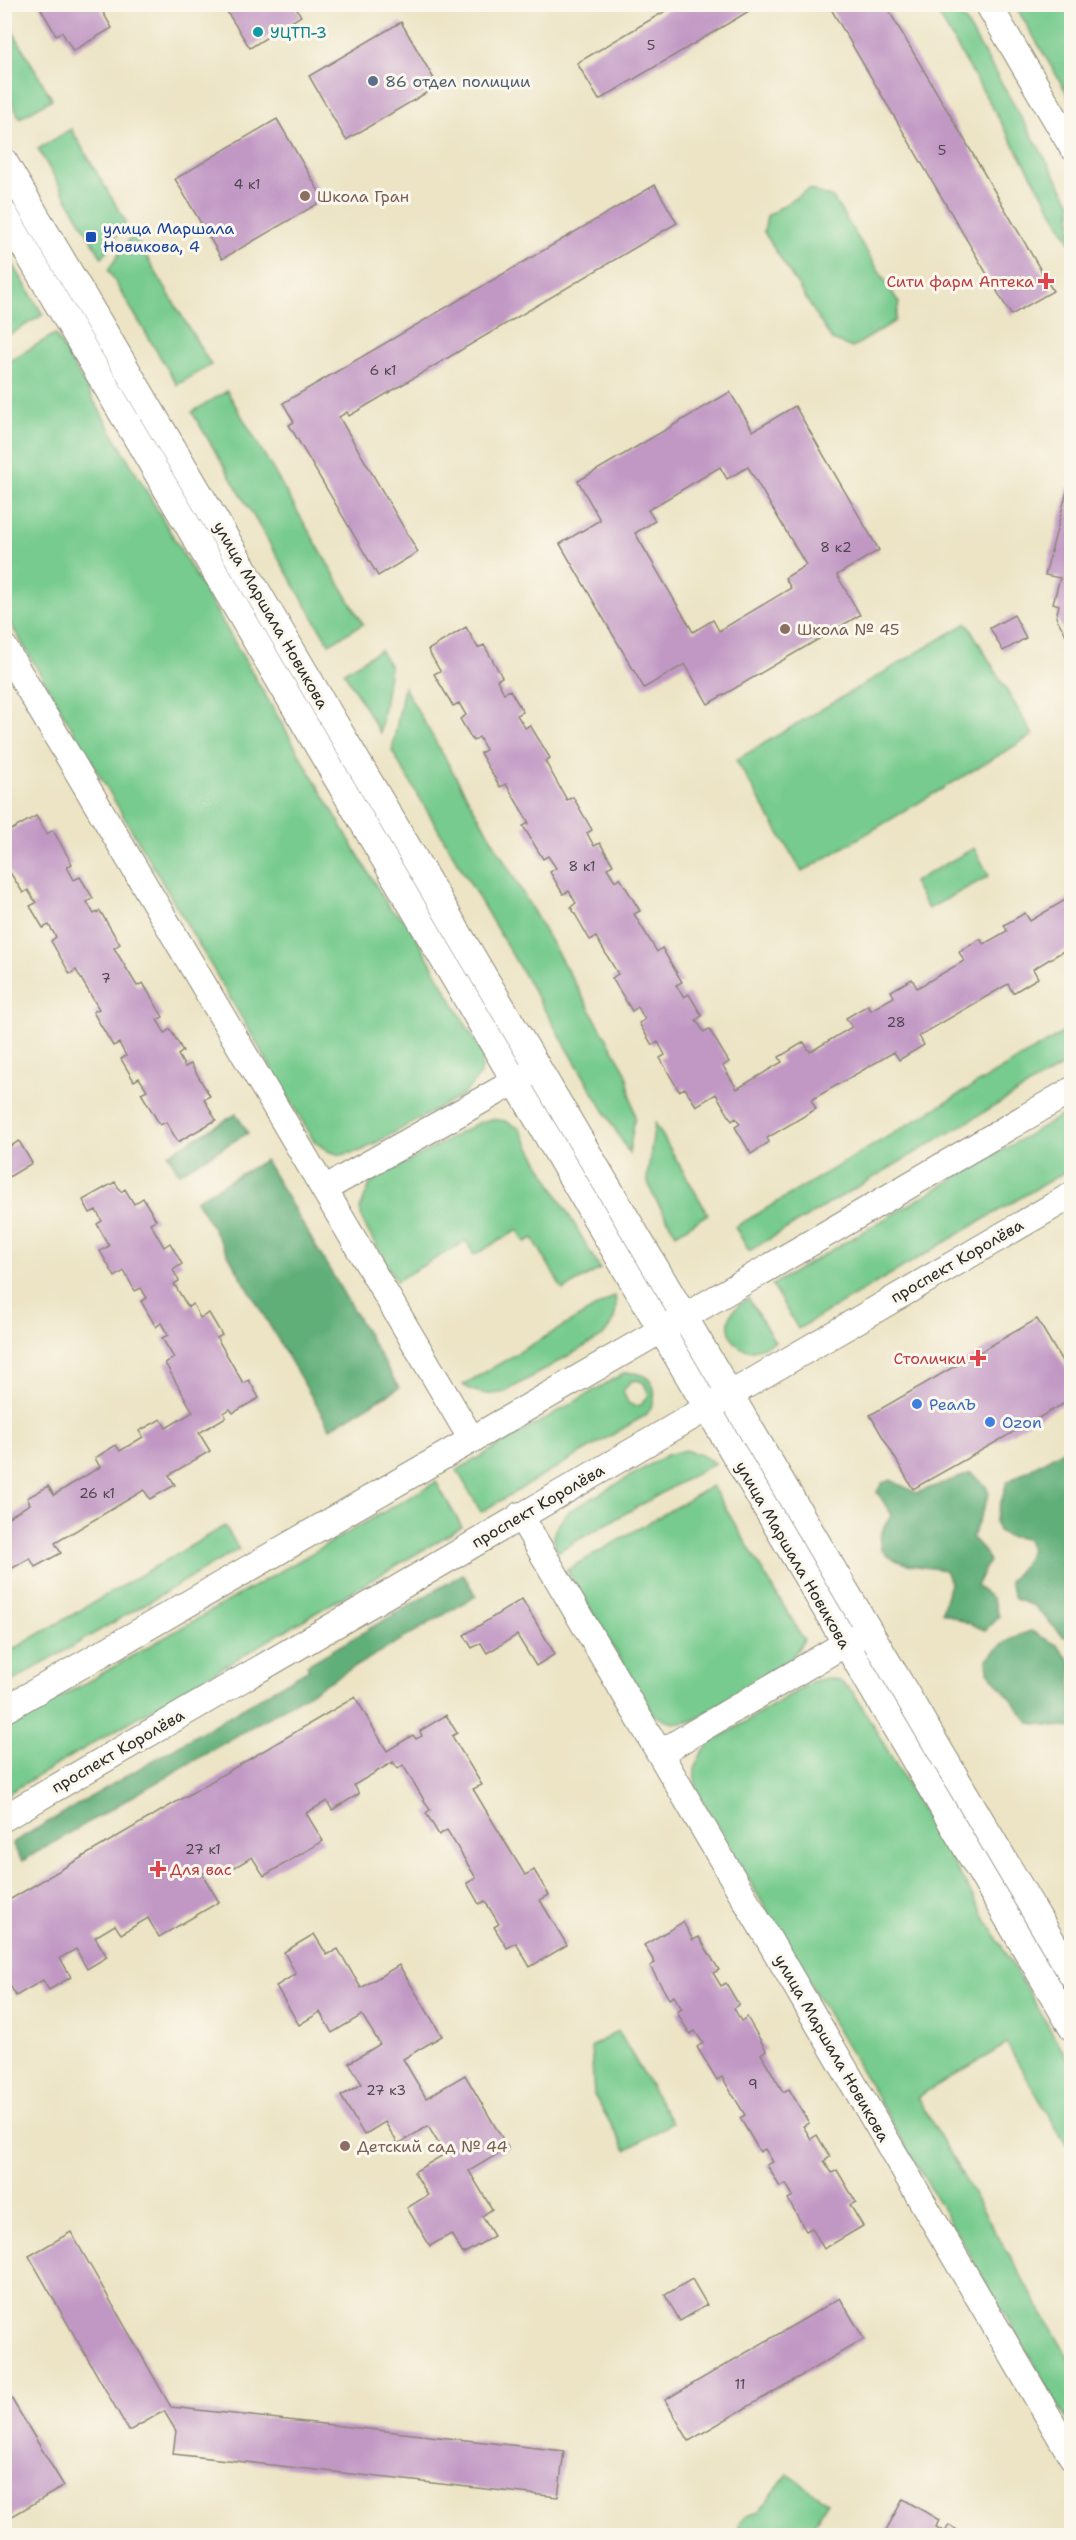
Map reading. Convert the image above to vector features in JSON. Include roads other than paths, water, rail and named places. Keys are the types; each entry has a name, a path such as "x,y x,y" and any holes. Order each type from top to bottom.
{"street":[{"path":"988,4 1071,147"},
{"name":"улица Маршала Новикова","path":"4,161 1071,1975"},
{"name":"улица Маршала Новикова","path":"4,213 1071,2028"},
{"path":"4,647 472,1440"},
{"path":"324,1189 538,1068"},
{"path":"4,1710 684,1317 1071,1090"},
{"name":"проспект Королёва","path":"4,1818 1071,1195"},
{"name":"улица Маршала Новикова","path":"520,1515 1071,2457"},
{"path":"660,1753 868,1630"}],"place":[{"name":"УЦТП-3","path":"258,32"},
{"name":"86 отдел полиции","path":"373,81"},
{"name":"Школа Гран","path":"305,196"},
{"name":"улица Маршала Новикова, 4","path":"91,237"},
{"name":"Сити фарм Аптека","path":"1046,281"},
{"name":"Школа № 45","path":"785,629"},
{"name":"Столички","path":"978,1358"},
{"name":"РеалЪ","path":"917,1404"},
{"name":"Ozon","path":"990,1422"},
{"name":"Для вас","path":"158,1869"},
{"name":"Детский сад № 44","path":"345,2146"}]}
